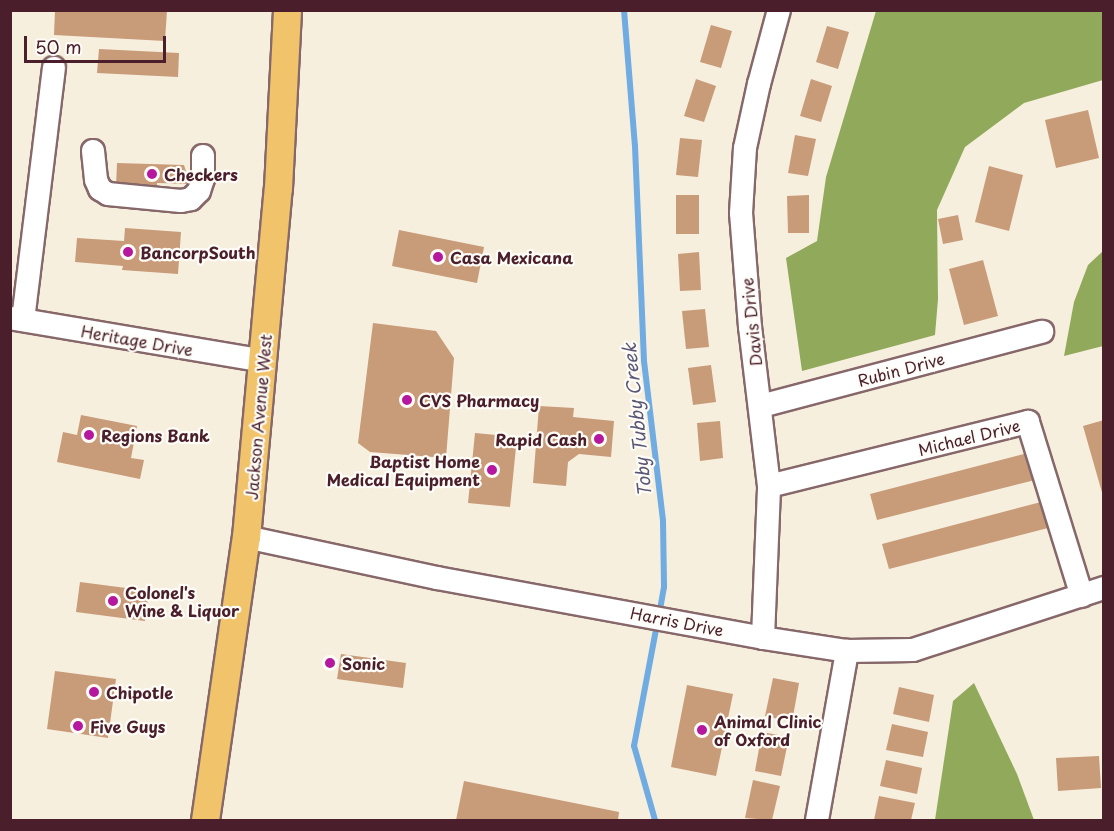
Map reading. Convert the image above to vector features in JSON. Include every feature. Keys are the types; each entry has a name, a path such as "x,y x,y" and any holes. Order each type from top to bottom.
{"main road":[{"name":"Jackson Avenue West","path":"205,820 246,537 278,188 287,10"}],"street":[{"name":"Davis Drive","path":"763,638 769,486 750,327 741,213 745,148 779,10"},
{"path":"17,319 54,68"},
{"path":"93,151 99,189 108,194 181,201 191,199 199,191 203,156"},
{"name":"Heritage Drive","path":"17,319 263,361"},
{"name":"Rubin Drive","path":"761,406 1041,332"},
{"name":"Michael Drive","path":"769,486 1028,422 1082,596"},
{"name":"Harris Drive","path":"246,537 437,578 763,638 847,651 913,650 1104,588"},
{"path":"817,820 847,651"}],"green space":[{"path":"876,11 1103,11 1103,80 1024,103 965,147 937,210 938,299 935,335 802,371 786,258 817,241 826,177"},
{"path":"1103,251 1103,346 1064,356 1074,302 1088,265"},
{"path":"974,683 1017,774 1034,820 935,820 953,701"}],"building":[{"path":"55,10 167,10 165,41 54,35"},
{"path":"711,25 732,31 721,68 700,62"},
{"path":"827,26 849,32 838,69 816,62"},
{"path":"99,49 179,53 178,77 97,73"},
{"path":"696,79 716,86 704,122 684,116"},
{"path":"811,79 832,86 821,122 800,116"},
{"path":"1088,110 1099,158 1056,168 1045,120"},
{"path":"795,135 816,139 808,176 788,173"},
{"path":"680,138 702,140 698,177 676,175"},
{"name":"Checkers","path":"117,163 184,165 190,184 157,183 157,189 116,187"},
{"path":"989,166 1023,175 1009,231 975,222"},
{"path":"676,195 699,195 699,234 676,234"},
{"path":"809,195 809,233 788,233 787,196"},
{"path":"958,215 963,240 943,244 938,219"},
{"name":"BancorpSouth","path":"125,228 181,232 178,274 122,270 123,266 75,262 77,238 124,241"},
{"name":"Casa Mexicana","path":"399,230 484,247 477,283 392,266"},
{"path":"699,252 701,290 680,291 678,254"},
{"path":"983,260 998,316 964,325 949,269"},
{"path":"705,309 709,347 686,349 682,311"},
{"name":"CVS Pharmacy","path":"373,323 436,331 454,358 446,458 370,452 358,443"},
{"path":"711,365 716,402 693,405 688,368"},
{"path":"539,406 574,408 573,417 614,421 611,457 579,454 568,462 566,486 533,483"},
{"path":"81,415 137,426 131,458 144,460 140,479 57,462 63,432 77,435"},
{"path":"1104,420 1104,496 1103,496 1083,426"},
{"path":"720,421 723,458 700,461 697,423"},
{"name":"Baptist Home Medical Equipment","path":"475,433 517,437 510,507 468,503"},
{"path":"1028,453 1035,480 877,520 870,494"},
{"path":"1041,502 1048,528 889,569 882,544"},
{"name":"Colonel's Wine & Liquor","path":"80,582 149,591 145,621 76,612"},
{"path":"341,654 406,663 403,688 337,679"},
{"path":"55,671 116,679 108,738 47,729"},
{"path":"773,678 799,683 792,722 765,716"},
{"name":"Animal Clinic of Oxford","path":"687,685 733,694 716,776 671,767"},
{"path":"899,687 934,695 929,722 893,714"},
{"path":"892,724 928,732 923,757 886,750"},
{"path":"762,732 789,737 781,776 755,771"},
{"path":"1099,756 1101,788 1058,791 1056,758"},
{"path":"886,760 922,768 917,794 880,786"},
{"path":"753,780 780,786 772,820 745,818"},
{"path":"464,781 619,812 618,820 456,820"},
{"path":"879,796 915,803 911,820 874,820"}],"waterway":[{"name":"Toby Tubby Creek","path":"624,10 635,146 644,361 663,521 664,587 659,614"},
{"name":"Toby Tubby Creek","path":"655,820 634,746 657,624"}],"place":[{"name":"Checkers","path":"152,174"},
{"name":"BancorpSouth","path":"128,252"},
{"name":"Casa Mexicana","path":"438,257"},
{"name":"CVS Pharmacy","path":"407,400"},
{"name":"Regions Bank","path":"89,435"},
{"name":"Rapid Cash","path":"599,439"},
{"name":"Baptist Home Medical Equipment","path":"492,470"},
{"name":"Colonel's Wine & Liquor","path":"113,601"},
{"name":"Sonic","path":"330,663"},
{"name":"Chipotle","path":"94,692"},
{"name":"Five Guys","path":"78,726"},
{"name":"Animal Clinic of Oxford","path":"702,730"}]}
